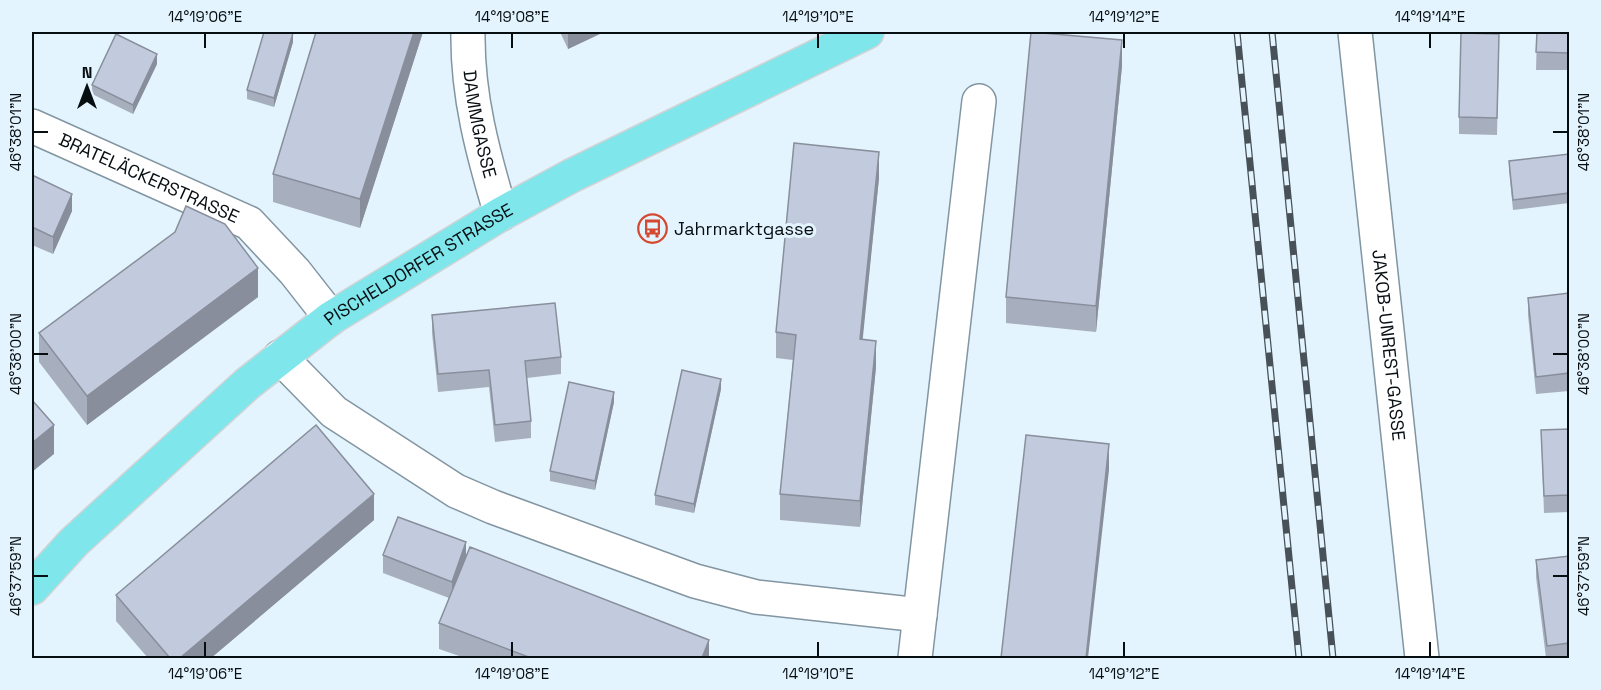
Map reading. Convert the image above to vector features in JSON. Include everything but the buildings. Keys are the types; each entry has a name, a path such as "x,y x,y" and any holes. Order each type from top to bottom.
{"main road":[{"name":"PISCHELDORFER STRASSE","path":"32,588 74,542 280,357 331,318 501,214 571,176 867,32"}],"street":[{"name":"DAMMGASSE","path":"468,32 468,71 480,144 501,214"},
{"name":"JAKOB-UNREST-GASSE","path":"1355,32 1422,658"},
{"path":"915,658 979,101"},
{"name":"BRATELÄCKERSTRASSE","path":"32,126 249,223 295,272 331,318"},
{"path":"280,357 334,412 456,491 493,507 695,581 756,597 920,615"}],"railway":[{"path":"1237,32 1299,658"},
{"path":"1272,32 1333,658"}],"place":[{"name":"Jahrmarktgasse","path":"653,229"}]}
